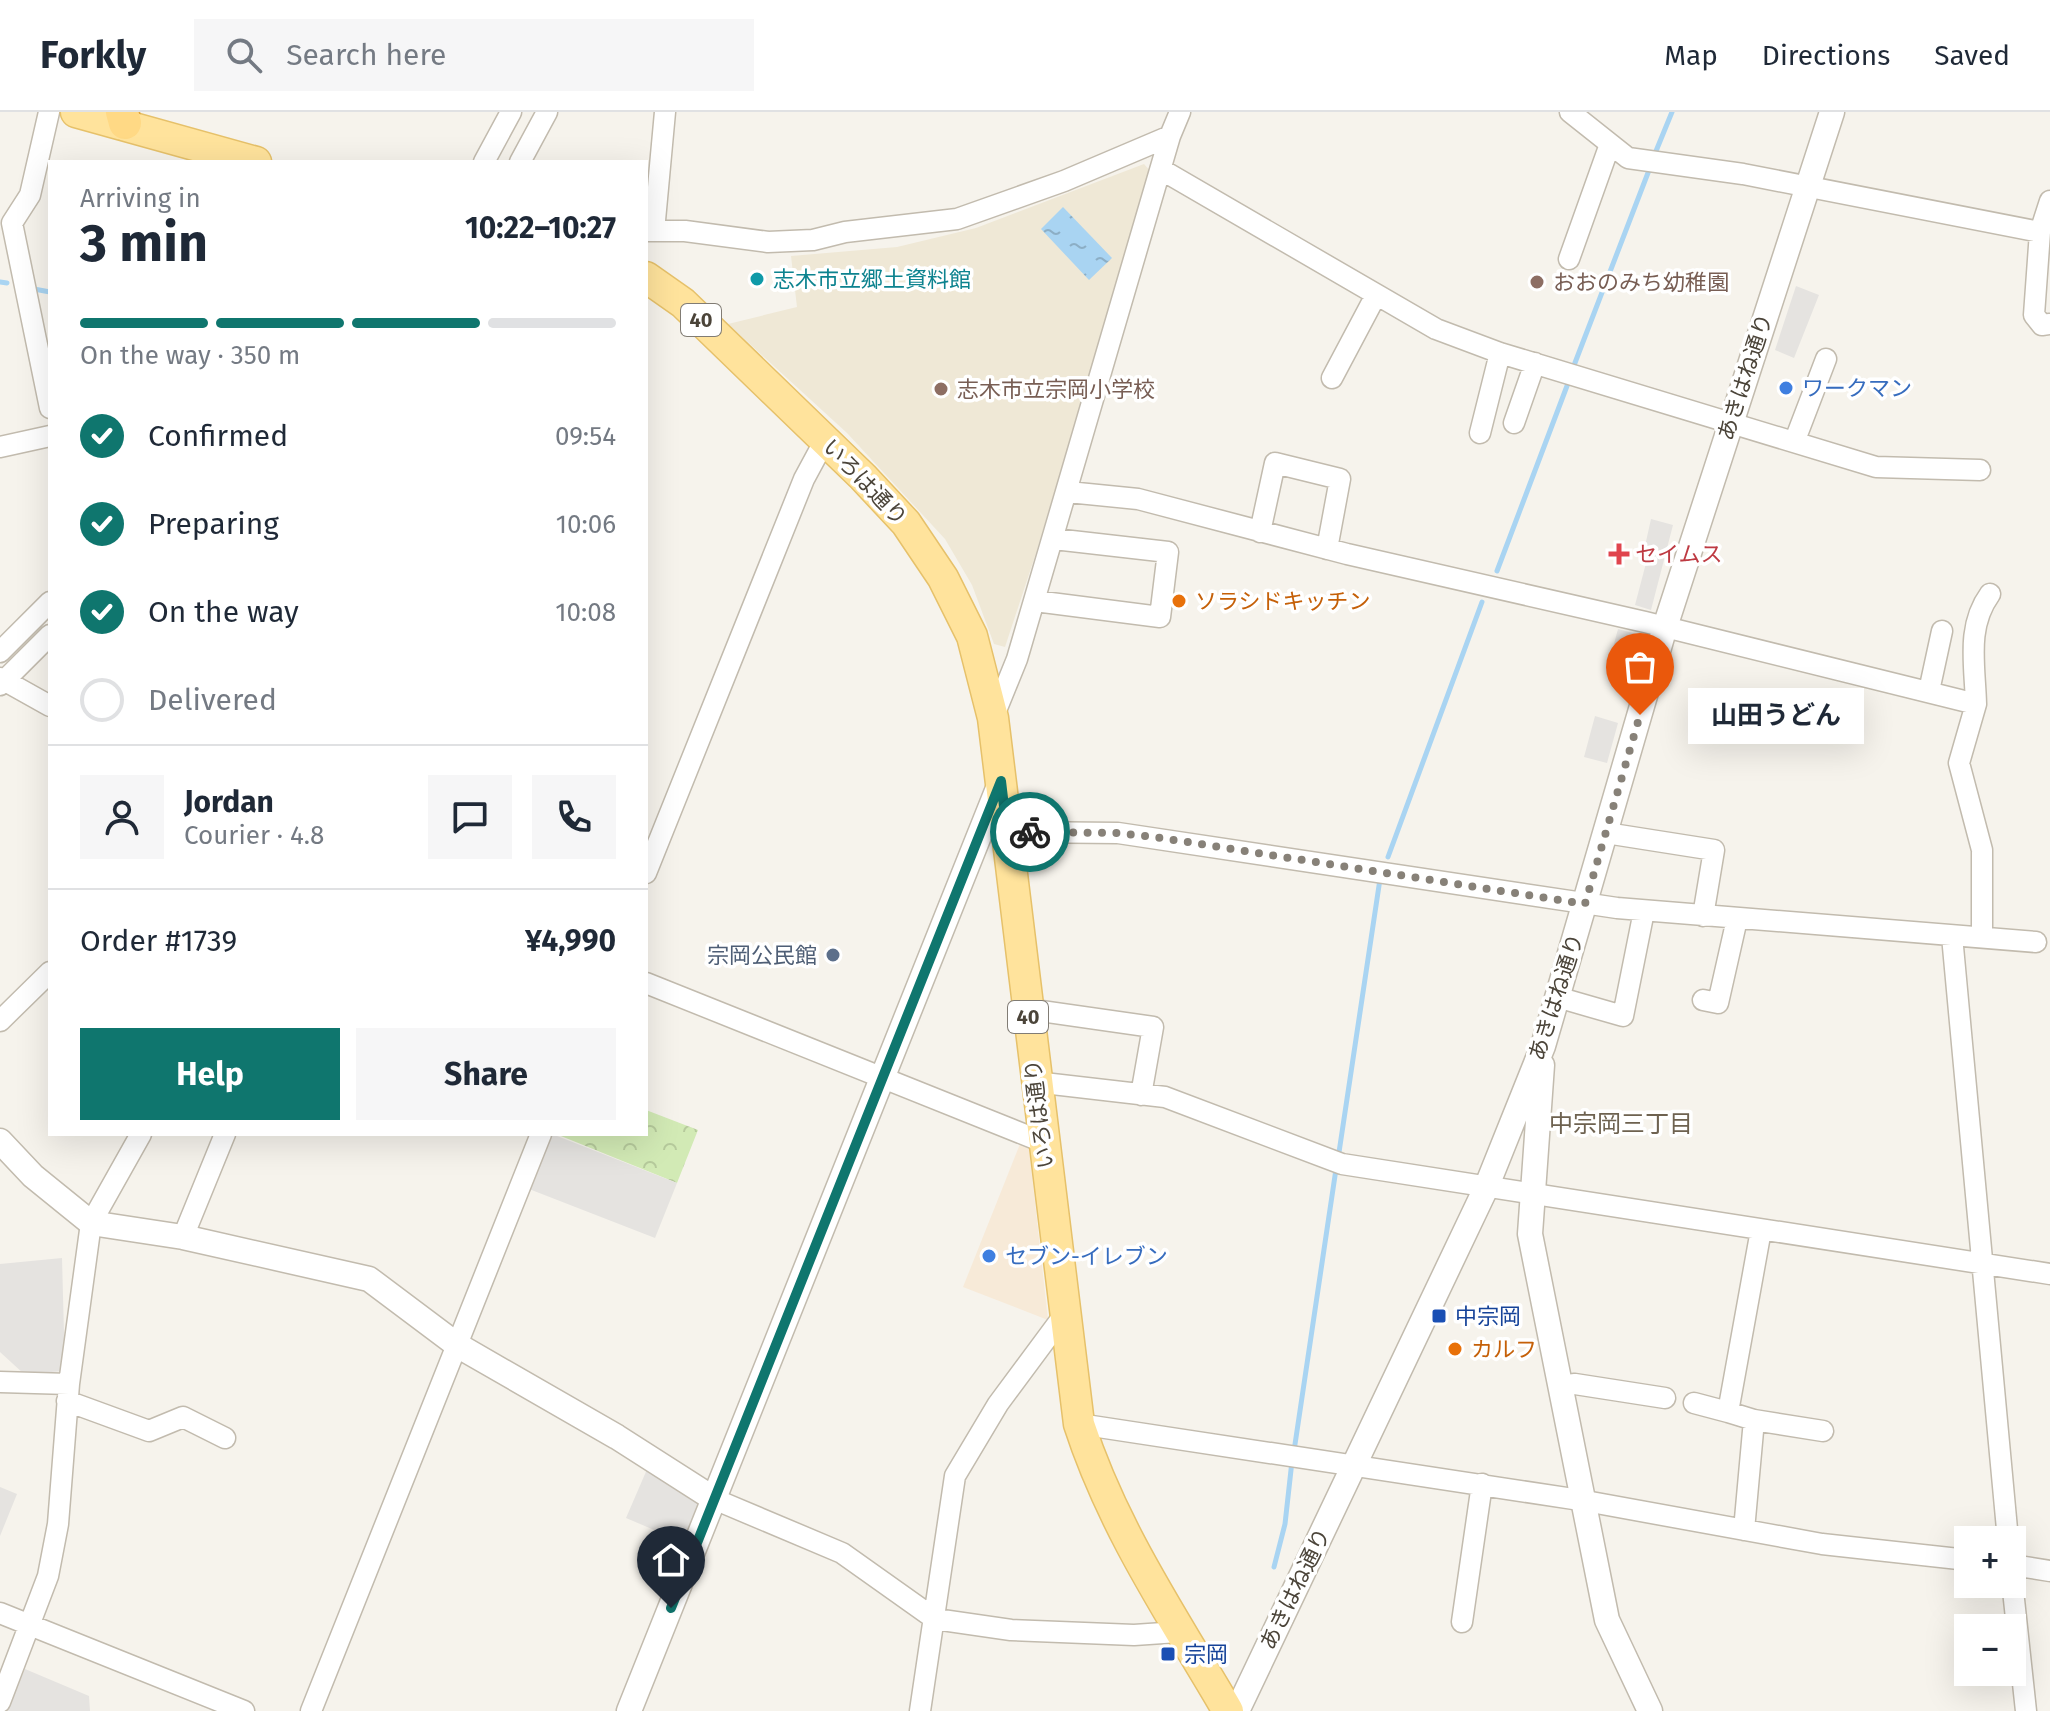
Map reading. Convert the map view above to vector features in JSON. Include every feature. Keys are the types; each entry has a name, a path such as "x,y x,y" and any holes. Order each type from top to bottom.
{"main road":[{"path":"76,112 125,116 250,160"},
{"name":"いろは通り","path":"648,278 683,303 888,501 937,568 972,636 993,718 1079,1424 1101,1484 1178,1632 1228,1711"}],"street":[{"path":"48,398 12,223 30,195 49,112"},
{"path":"485,160 511,112"},
{"path":"521,160 547,112"},
{"path":"665,112 650,231 685,231 768,242 813,240 845,232 957,219 1064,181 1198,112"},
{"path":"1570,112 1628,158 1807,186 2040,232"},
{"name":"あきはね通り","path":"1237,1711 1486,1188 1543,1046 1665,627 1832,112"},
{"path":"993,718 1009,684 1035,601 1176,123"},
{"path":"1569,259 1610,144"},
{"path":"1162,170 1436,329 1500,353 1876,467 1980,470"},
{"path":"2050,201 2040,232 2034,315 2042,325 2050,324"},
{"path":"1332,378 1376,295"},
{"path":"1480,433 1500,353"},
{"path":"1795,440 1826,359"},
{"path":"1514,423 1535,363"},
{"path":"0,447 48,436"},
{"path":"648,868 804,479 825,440"},
{"path":"1260,532 1275,463 1340,479 1327,549"},
{"path":"1068,492 1138,499 1327,549 1665,627 1976,704"},
{"path":"1035,601 1160,617 1168,552 1054,539"},
{"path":"1982,937 1982,850 1959,763 1976,704 1973,632 1977,612 1990,594"},
{"path":"0,652 48,604"},
{"path":"1929,691 1942,631"},
{"path":"48,637 2,681 48,705"},
{"path":"629,1711 1001,781"},
{"path":"1007,832 1143,835 1585,904 2036,942"},
{"path":"1606,833 1714,850 1703,916"},
{"path":"1557,997 1623,1016 1644,911"},
{"path":"1703,1000 1718,1003 1737,919"},
{"path":"1952,936 1985,1263 2007,1526"},
{"path":"0,1021 48,974"},
{"path":"648,984 1043,1142"},
{"path":"1027,1009 1153,1027 1141,1095"},
{"path":"1543,1046 1530,1234 1580,1500 1607,1620 1650,1711"},
{"path":"1035,1082 1165,1097 1334,1161 1486,1188 2050,1274"},
{"path":"0,1702 48,1576 58,1524 68,1392 91,1223 140,1136"},
{"path":"183,1237 224,1136"},
{"path":"311,1711 540,1136"},
{"path":"0,1141 33,1176 91,1223 183,1237 369,1279 457,1345 617,1437 714,1499 842,1553 935,1619 1011,1630 1134,1635 1178,1632"},
{"path":"1728,1412 1761,1230"},
{"path":"920,1711 959,1465 1064,1315"},
{"path":"0,1382 68,1392 149,1431 183,1417 225,1438"},
{"path":"1559,1386 1575,1384 1665,1398"},
{"path":"1694,1403 1754,1420 1823,1431"},
{"path":"1744,1530 1754,1420"},
{"path":"1079,1424 1482,1484 1822,1544 1954,1558"},
{"path":"1462,1622 1482,1484"},
{"path":"2026,1567 2050,1571"},
{"path":"2014,1598 2026,1711"},
{"path":"0,1613 244,1711"}],"shaded area":[{"name":"志木市立宗岡小学校","path":"1144,164 1151,172 1036,553 1005,647 994,644 972,585 945,539 847,433 728,324 797,307 791,256 897,247 976,228"},
{"path":"1796,286 1819,295 1794,358 1775,350"},
{"path":"1651,519 1673,525 1651,610 1635,605 1650,548 1645,546"},
{"path":"1618,629 1644,636 1633,674 1608,666"},
{"path":"1595,716 1618,723 1607,763 1584,757"},
{"path":"551,1136 677,1183 655,1238 529,1189"},
{"path":"1020,1144 1029,1148 1048,1320 963,1287"},
{"path":"62,1258 65,1371 24,1374 0,1352 0,1264"},
{"path":"648,1467 701,1504 685,1543 626,1518"},
{"path":"0,1487 17,1494 0,1536"},
{"path":"25,1669 89,1696 90,1711 7,1711"}],"green space":[{"path":"648,1111 698,1130 677,1183 561,1136 648,1136"}],"water":[{"path":"1063,207 1112,258 1089,280 1041,229"}],"waterway":[{"path":"1654,156 1672,112"},
{"path":"1573,368 1651,165"},
{"path":"0,282 7,283"},
{"path":"34,289 48,292"},
{"path":"1497,571 1570,378"},
{"path":"1388,857 1482,602"},
{"path":"1338,1159 1380,879"},
{"path":"1294,1451 1336,1169"},
{"path":"1274,1567 1285,1524 1292,1461"}],"way so far":[{"path":"1030,832 1118,833 1155,837 1585,904 1640,715"}],"place":[{"name":"志木市立郷土資料館","path":"757,279"},
{"name":"おおのみち幼稚園","path":"1537,282"},
{"name":"ワークマン","path":"1786,388"},
{"name":"志木市立宗岡小学校","path":"941,389"},
{"name":"セイムス","path":"1619,554"},
{"name":"ソラシドキッチン","path":"1179,601"},
{"name":"山田うどん","path":"1640,715"},
{"name":"宗岡公民館","path":"833,955"},
{"name":"セブン-イレブン","path":"989,1256"},
{"name":"中宗岡","path":"1439,1316"},
{"name":"カルフ","path":"1455,1349"},
{"name":"宗岡","path":"1168,1654"}],"district":[{"name":"中宗岡三丁目","path":"1621,1124"}],"route":[{"path":"671,1608 1001,781 1007,832 1030,832"}]}
